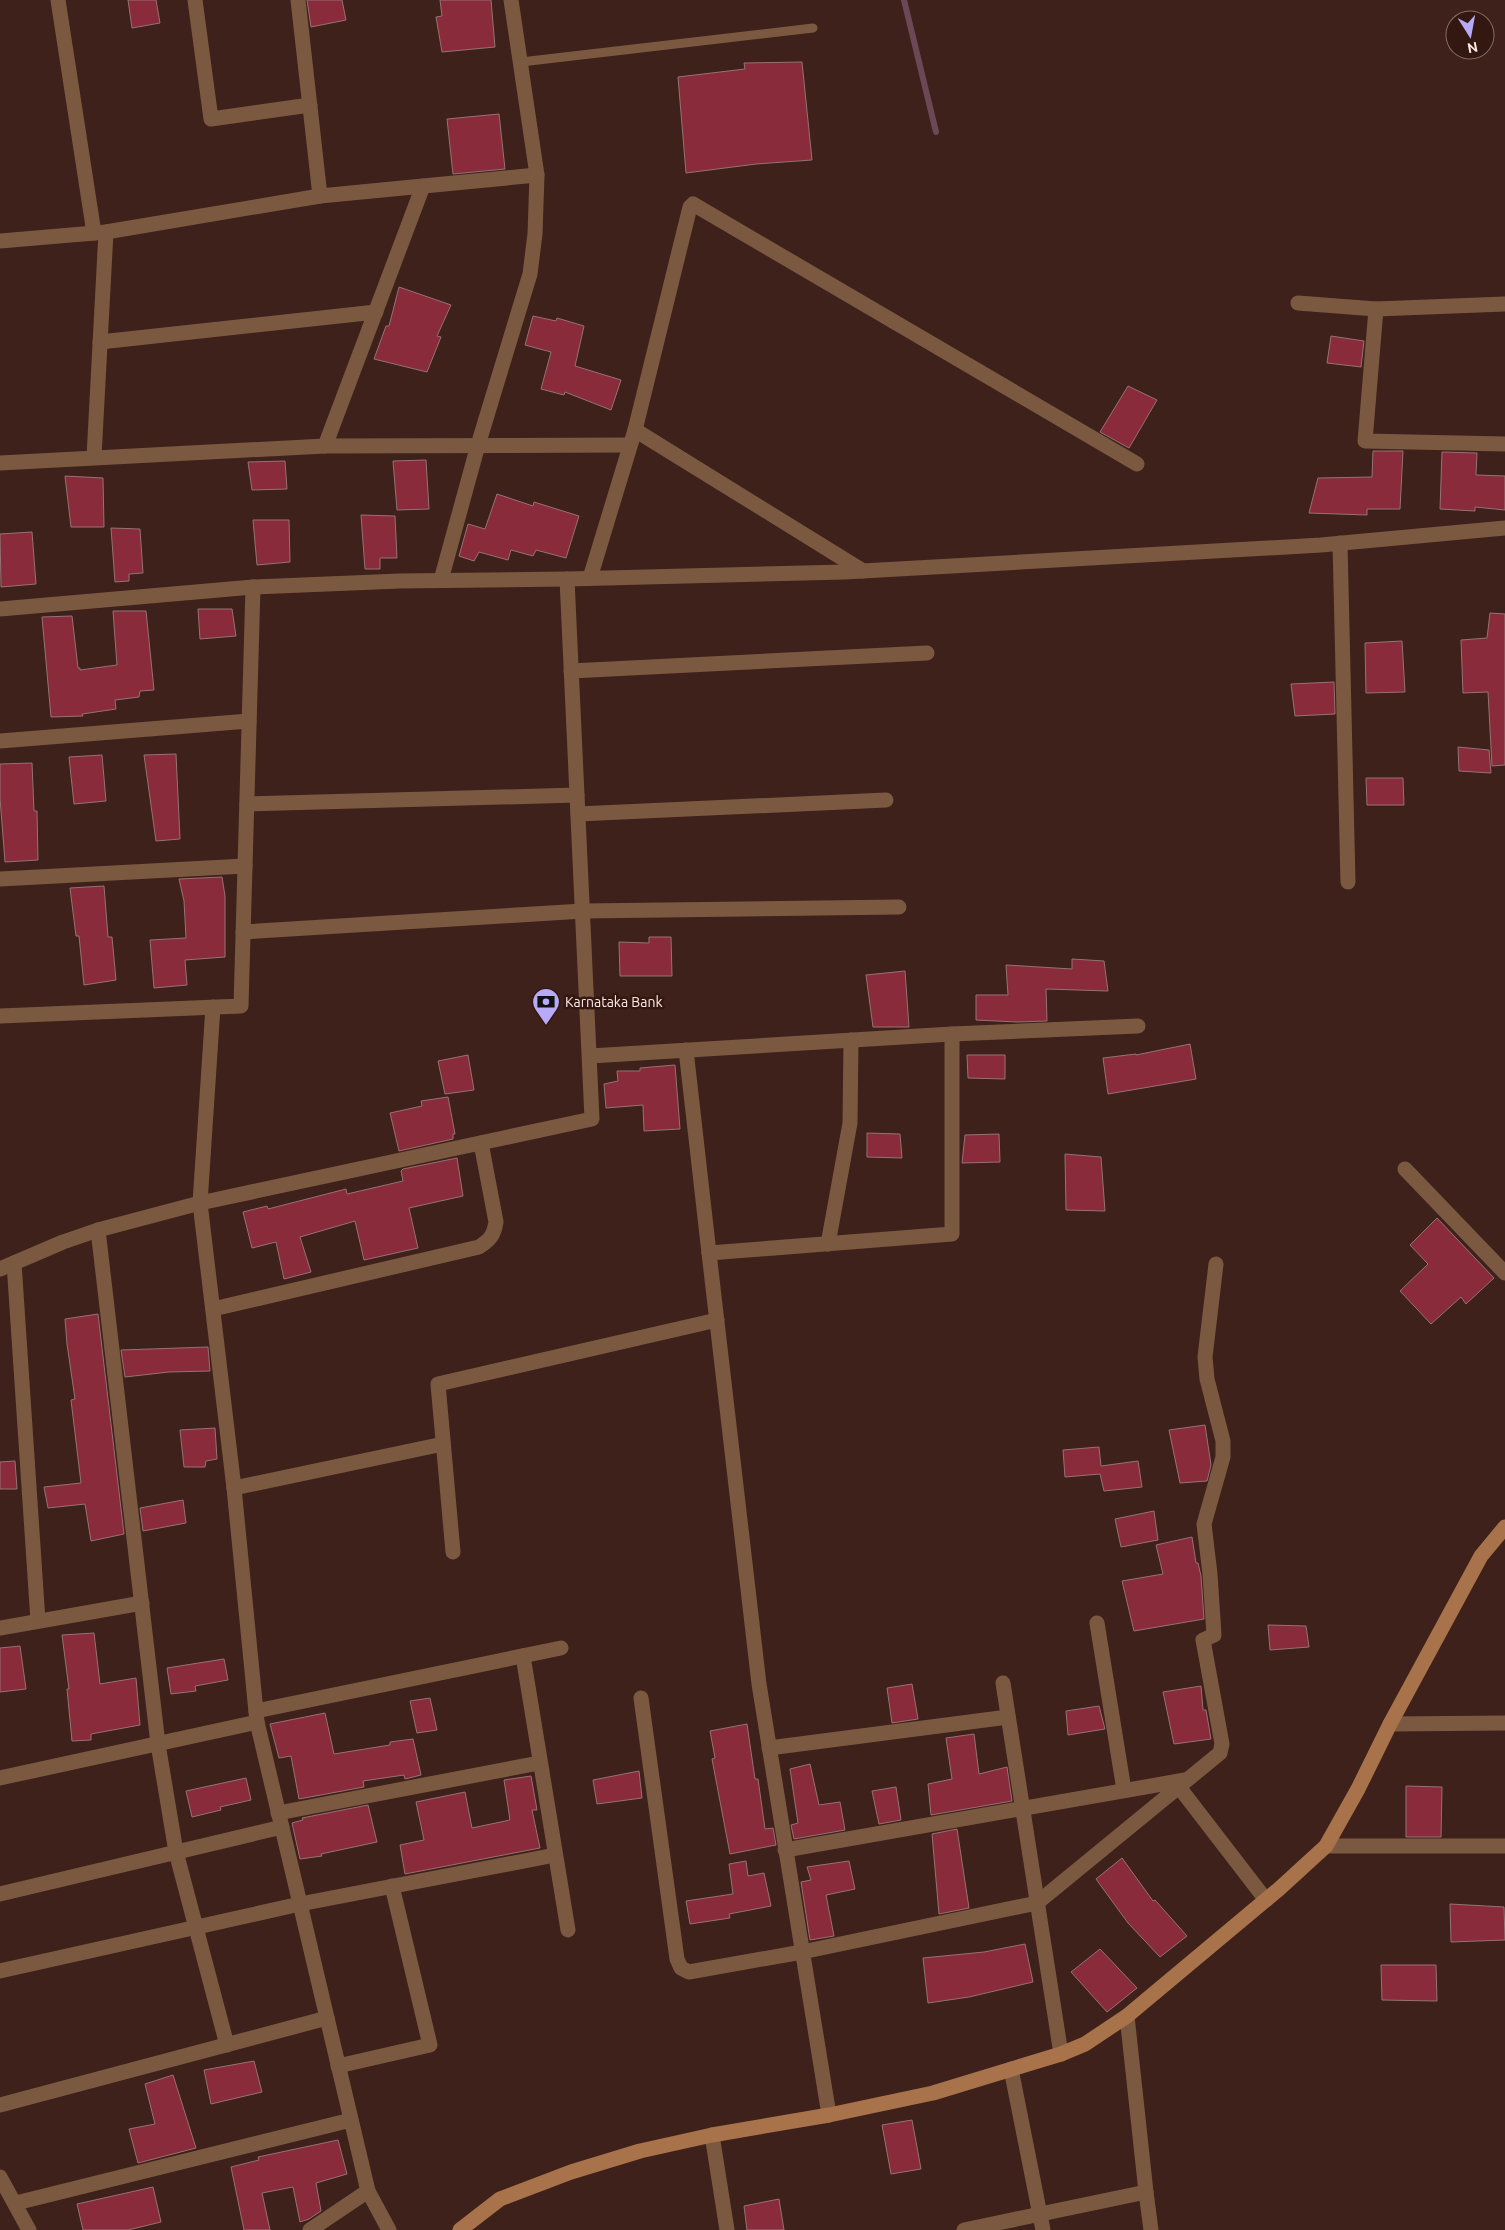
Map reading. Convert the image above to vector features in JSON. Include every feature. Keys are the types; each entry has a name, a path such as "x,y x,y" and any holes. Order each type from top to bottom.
{"street":[{"path":"58,0 100,233 100,342 94,457"},
{"path":"195,0 211,119 310,105"},
{"path":"298,0 320,196"},
{"path":"441,580 478,444 530,274 538,175 512,0"},
{"path":"0,241 100,233 320,196 538,175"},
{"path":"325,446 423,186"},
{"path":"590,578 635,430 690,207 694,204 1137,464"},
{"path":"1298,303 1376,309 1505,304"},
{"path":"1376,309 1365,441 1505,444"},
{"path":"100,342 376,312"},
{"path":"635,430 863,571"},
{"path":"0,463 325,446 630,445"},
{"path":"0,609 253,587 441,580 567,579 863,571 1340,543 1505,528"},
{"path":"1340,543 1348,882"},
{"path":"0,1269 62,1242 98,1230 200,1203 592,1119 584,911 567,579"},
{"path":"0,1016 241,1006 253,587"},
{"path":"571,672 927,653"},
{"path":"0,741 249,721"},
{"path":"247,804 577,795"},
{"path":"578,814 886,800"},
{"path":"0,879 245,866"},
{"path":"243,932 584,911 899,907"},
{"path":"213,1008 200,1203 234,1488 256,1717 368,2191 389,2230"},
{"path":"590,1056 952,1034 1138,1026"},
{"path":"709,1253 952,1234 952,1034"},
{"path":"828,1244 849,1130 851,1040"},
{"path":"686,1050 759,1684 829,2115"},
{"path":"213,1309 479,1247 490,1241 495,1232 496,1222 481,1143"},
{"path":"1405,1169 1505,1273"},
{"path":"98,1230 158,1744 176,1852 226,2044"},
{"path":"14,1263 38,1621"},
{"path":"641,1698 677,1959 681,1968 689,1972 802,1952 1037,1903 1220,1753 1222,1744 1203,1640 1214,1635 1204,1524 1223,1457 1224,1441 1207,1379 1205,1357 1216,1264"},
{"path":"453,1552 438,1384 717,1320"},
{"path":"234,1488 443,1444"},
{"path":"460,2230 500,2199 571,2172 640,2151 712,2135 829,2115 933,2093 1062,2054 1085,2044 1127,2016 1266,1900 1320,1851 1358,1789 1390,1724 1481,1556 1505,1527"},
{"path":"0,1628 142,1603"},
{"path":"1097,1623 1124,1790"},
{"path":"0,1778 158,1744 256,1717 561,1648"},
{"path":"523,1656 539,1763 568,1930"},
{"path":"1003,1683 1062,2054"},
{"path":"769,1748 1008,1717"},
{"path":"1390,1724 1505,1723"},
{"path":"0,1894 176,1852 280,1820 539,1763"},
{"path":"785,1850 1124,1790 1182,1783"},
{"path":"1182,1783 1266,1900"},
{"path":"1320,1851 1505,1846"},
{"path":"0,1971 300,1904 555,1855"},
{"path":"338,2066 430,2045 392,1886"},
{"path":"1127,2016 1151,2230"},
{"path":"0,2105 327,2018"},
{"path":"1011,2069 1042,2230"},
{"path":"16,2203 351,2120"},
{"path":"712,2135 727,2230"},
{"path":"0,2177 16,2203 29,2230"},
{"path":"310,2230 368,2191"},
{"path":"964,2230 1146,2192"}],"lane":[{"path":"521,62 814,28"}],"building":[{"path":"128,0 156,0 160,23 132,28"},
{"path":"307,0 342,0 346,20 311,27"},
{"path":"440,0 491,0 495,47 442,52 436,17 442,16"},
{"path":"802,62 812,160 756,164 686,173 678,77 745,69 744,63"},
{"path":"499,114 505,169 453,174 447,119"},
{"path":"399,287 451,305 437,336 441,337 427,372 374,359 386,326 389,326"},
{"path":"533,316 556,321 557,318 584,326 575,366 621,380 611,410 565,392 564,395 541,389 551,352 525,345"},
{"path":"1331,336 1364,341 1361,367 1327,363"},
{"path":"1128,386 1157,400 1129,448 1100,432"},
{"path":"1373,451 1403,451 1400,509 1367,509 1367,515 1309,513 1318,478 1372,477"},
{"path":"1442,452 1477,453 1476,475 1505,476 1505,510 1475,507 1475,511 1440,509"},
{"path":"426,460 429,509 397,510 393,461"},
{"path":"285,461 287,489 252,490 248,462"},
{"path":"65,476 103,478 104,527 71,527"},
{"path":"497,494 533,506 534,502 579,516 566,558 536,550 533,556 511,550 508,560 479,552 474,561 459,556 468,524 485,529"},
{"path":"361,515 395,516 397,558 380,558 380,569 365,569"},
{"path":"253,520 289,520 290,562 257,565"},
{"path":"111,528 140,529 143,573 129,574 129,581 115,582"},
{"path":"32,532 36,584 1,587 0,534"},
{"path":"198,609 232,609 236,636 200,639"},
{"path":"113,611 146,611 154,690 140,691 139,697 115,700 116,709 82,714 83,716 51,717 42,617 72,616 78,668 80,670 117,665"},
{"path":"1490,613 1505,614 1505,765 1492,766 1488,692 1463,693 1461,640 1487,638"},
{"path":"1402,641 1405,692 1366,693 1365,643"},
{"path":"1334,682 1335,714 1295,716 1291,684"},
{"path":"1458,747 1489,750 1491,773 1459,771"},
{"path":"176,754 180,839 156,841 144,755"},
{"path":"102,755 106,801 74,804 69,757"},
{"path":"32,763 34,811 37,811 38,860 5,862 0,798 0,764"},
{"path":"1366,778 1403,778 1404,805 1367,805"},
{"path":"222,877 225,896 225,957 185,960 187,985 154,988 150,940 186,938 184,901 179,879"},
{"path":"104,886 108,937 112,937 116,980 84,985 79,936 76,936 70,888"},
{"path":"649,937 671,937 672,976 620,976 619,942 649,943"},
{"path":"1072,959 1104,961 1108,991 1046,989 1047,1021 976,1020 976,995 1008,995 1006,965 1072,969"},
{"path":"905,971 909,1027 873,1027 866,975"},
{"path":"1190,1044 1196,1079 1108,1094 1103,1058 1136,1055"},
{"path":"468,1055 474,1090 445,1094 438,1061"},
{"path":"967,1055 1005,1055 1005,1079 968,1078"},
{"path":"675,1065 680,1129 644,1131 643,1105 606,1108 604,1084 618,1081 617,1071 640,1071 640,1068"},
{"path":"448,1097 455,1134 453,1134 453,1139 399,1151 390,1113 422,1106 421,1101"},
{"path":"867,1133 900,1134 902,1158 867,1157"},
{"path":"999,1134 1000,1162 962,1163 965,1135"},
{"path":"1065,1154 1101,1157 1105,1211 1066,1210"},
{"path":"457,1158 463,1196 409,1208 418,1248 364,1260 355,1221 300,1237 311,1272 284,1279 276,1242 252,1248 243,1212 267,1206 268,1209 346,1189 347,1194 403,1181 401,1171 403,1169"},
{"path":"1437,1218 1494,1278 1466,1304 1461,1297 1431,1324 1400,1291 1428,1264 1410,1245"},
{"path":"98,1314 124,1534 91,1541 85,1504 48,1508 44,1487 81,1483 71,1400 75,1399 65,1319"},
{"path":"208,1347 210,1371 169,1372 125,1377 121,1350"},
{"path":"1205,1425 1211,1465 1207,1481 1180,1483 1169,1430"},
{"path":"215,1428 217,1459 206,1461 205,1467 184,1467 180,1430"},
{"path":"1099,1447 1101,1466 1138,1461 1142,1487 1104,1491 1100,1474 1065,1477 1063,1450"},
{"path":"15,1461 17,1489 0,1489 0,1462"},
{"path":"183,1500 186,1523 143,1531 140,1508"},
{"path":"1154,1511 1158,1540 1121,1547 1115,1519"},
{"path":"1192,1537 1196,1563 1198,1563 1201,1576 1204,1619 1134,1631 1122,1581 1163,1574 1156,1545"},
{"path":"1268,1625 1306,1626 1309,1647 1270,1650"},
{"path":"94,1633 100,1684 136,1678 140,1725 91,1734 91,1740 72,1741 67,1689 69,1689 62,1635"},
{"path":"20,1646 26,1689 0,1692 0,1648"},
{"path":"224,1659 228,1680 195,1686 196,1691 171,1694 167,1668"},
{"path":"912,1684 918,1719 892,1723 887,1688"},
{"path":"1201,1686 1203,1710 1206,1710 1211,1739 1174,1744 1163,1692"},
{"path":"430,1698 437,1730 417,1733 410,1701"},
{"path":"1099,1706 1105,1729 1068,1735 1066,1711"},
{"path":"325,1713 334,1754 390,1745 390,1742 413,1739 421,1775 405,1779 404,1775 363,1781 364,1787 299,1799 291,1756 279,1758 270,1724"},
{"path":"747,1724 755,1779 758,1779 765,1829 773,1828 776,1845 730,1854 712,1759 715,1758 710,1731"},
{"path":"974,1734 979,1774 1007,1767 1012,1801 931,1815 928,1784 952,1779 946,1738"},
{"path":"810,1764 819,1805 840,1802 845,1830 794,1839 791,1825 798,1823 790,1769"},
{"path":"639,1771 642,1798 597,1804 593,1780"},
{"path":"531,1776 537,1810 532,1810 540,1848 405,1874 400,1845 424,1840 416,1802 465,1792 472,1828 510,1820 504,1780"},
{"path":"246,1778 251,1800 220,1807 221,1810 192,1817 186,1791"},
{"path":"1406,1786 1442,1787 1441,1837 1406,1837"},
{"path":"896,1787 901,1820 879,1824 872,1791"},
{"path":"368,1805 377,1842 321,1854 322,1856 300,1859 292,1823 303,1820 302,1818"},
{"path":"957,1829 969,1908 939,1914 932,1834"},
{"path":"1122,1858 1153,1901 1155,1900 1187,1936 1160,1957 1128,1923 1096,1879"},
{"path":"746,1861 748,1876 764,1873 771,1906 729,1914 730,1918 690,1924 686,1901 733,1894 729,1864"},
{"path":"849,1861 855,1889 826,1895 834,1936 810,1940 801,1882 811,1880 807,1867"},
{"path":"1450,1904 1504,1907 1505,1940 1451,1942"},
{"path":"1025,1944 1033,1982 969,1997 928,2003 923,1958 984,1952"},
{"path":"1100,1949 1137,1988 1107,2012 1071,1972"},
{"path":"1381,1965 1436,1965 1437,2001 1382,2000"},
{"path":"254,2061 262,2092 211,2104 204,2070"},
{"path":"173,2075 196,2148 138,2163 129,2129 155,2124 145,2084"},
{"path":"912,2120 921,2169 891,2174 882,2125"},
{"path":"338,2140 347,2174 316,2183 321,2211 309,2219 300,2222 293,2187 262,2193 270,2230 244,2230 231,2167 259,2160 258,2157"},
{"path":"153,2187 161,2222 128,2230 83,2230 77,2204"},
{"path":"779,2199 784,2230 747,2230 744,2206"}],"waterway":[{"path":"904,0 936,132"}],"place":[{"name":"Karnataka Bank","path":"546,1026"}]}
